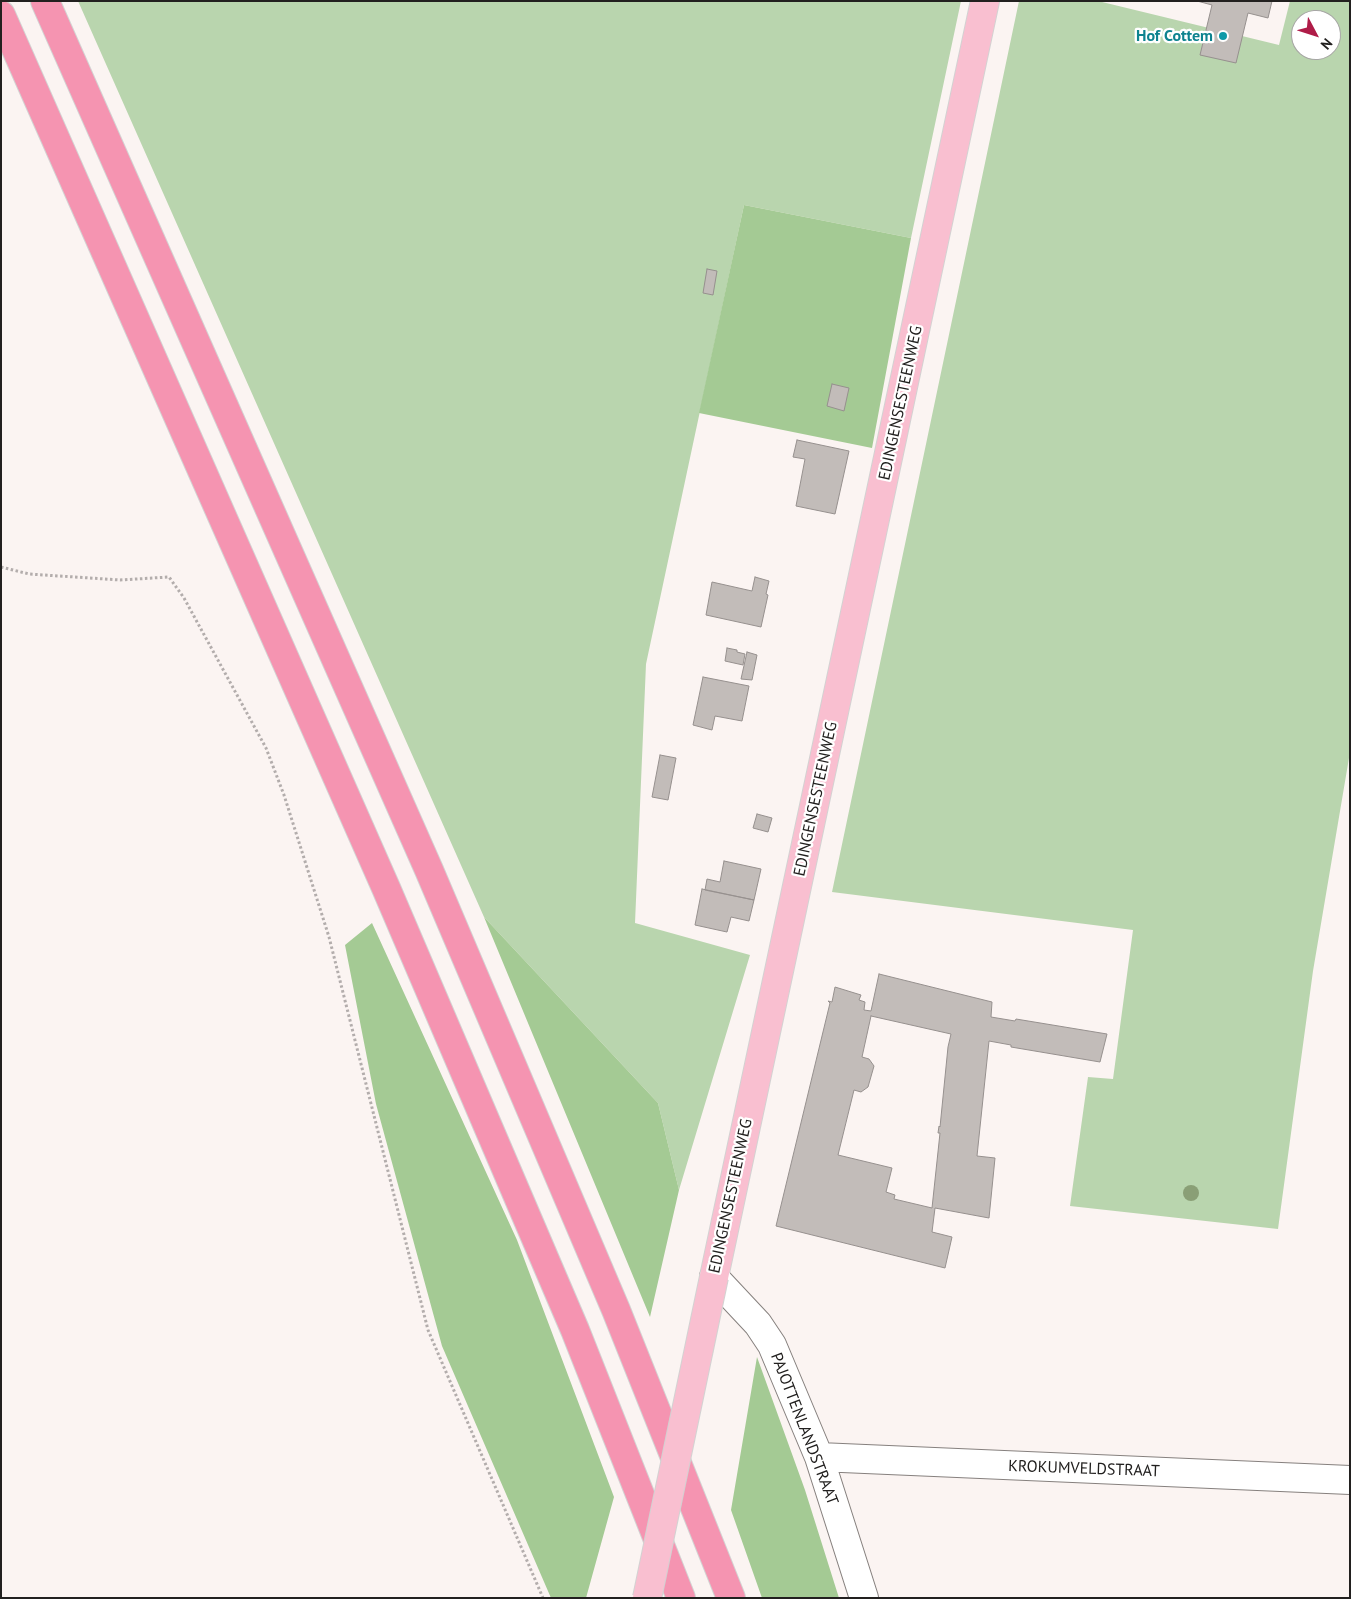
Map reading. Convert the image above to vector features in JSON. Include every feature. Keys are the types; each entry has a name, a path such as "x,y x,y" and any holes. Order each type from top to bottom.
{"highway":[{"path":"45,1 433,879 616,1310 731,1598"},
{"path":"1,15 410,942 575,1330 681,1598"}],"main road":[{"name":"EDINGENSESTEENWEG","path":"647,1598 985,1"}],"street":[{"name":"PAJOTTENLANDSTRAAT","path":"714,1277 758,1324 772,1345 819,1457 864,1598"},
{"name":"KROKUMVELDSTRAAT","path":"819,1457 1350,1480"}],"path":[{"path":"1,567 29,574 120,580 169,577 184,598 266,748 284,795 329,937 428,1330 543,1598"}],"green space":[{"path":"78,1 961,1 911,238 744,205 646,664 635,923 750,955 679,1190 658,1103 484,917"},
{"path":"1019,1 1098,1 1279,45 1290,1 1350,1 1350,752 1313,971 1278,1229 1070,1206 1088,1077 1113,1079 1133,930 832,892"},
{"path":"744,205 911,238 872,448 699,413"},
{"path":"484,917 658,1103 679,1190 650,1317"},
{"path":"372,923 517,1240 614,1497 586,1598 551,1598 442,1346 376,1104 345,945"},
{"path":"757,1357 805,1490 839,1598 762,1598 731,1510"}],"building":[{"name":"Hof Cottem","path":"1197,1 1272,1 1268,18 1248,13 1236,63 1200,55 1212,5"},
{"path":"707,269 717,271 713,295 703,293"},
{"path":"832,384 849,388 844,411 827,406"},
{"path":"797,440 849,451 835,514 796,506 805,459 793,457"},
{"path":"755,577 769,581 761,627 706,615 712,582 752,591"},
{"path":"727,648 745,654 743,665 725,661"},
{"path":"747,652 757,655 752,680 741,679"},
{"path":"703,677 749,686 742,721 715,716 712,730 693,725"},
{"path":"660,755 676,758 668,800 652,797"},
{"path":"757,814 772,818 768,832 753,828"},
{"path":"724,861 761,869 754,900 705,890 707,879 720,882"},
{"path":"702,889 754,900 749,921 731,917 727,932 695,925"},
{"path":"879,974 992,1002 991,1017 1015,1021 1016,1019 1107,1034 1100,1062 1011,1047 1011,1045 989,1041 977,1156 995,1158 989,1218 935,1208 932,1232 952,1237 945,1268 776,1226 830,1003 828,1001 832,1002 835,987 861,995 859,1000 865,1002 864,1010 871,1011","holes":["871,1016 951,1034 938,1133 940,1133 932,1208 894,1199 895,1195 886,1192 892,1168 838,1155 854,1090 861,1092 868,1087 874,1066 869,1059 862,1057"]}],"place":[{"name":"Hof Cottem","path":"1223,36"}]}
